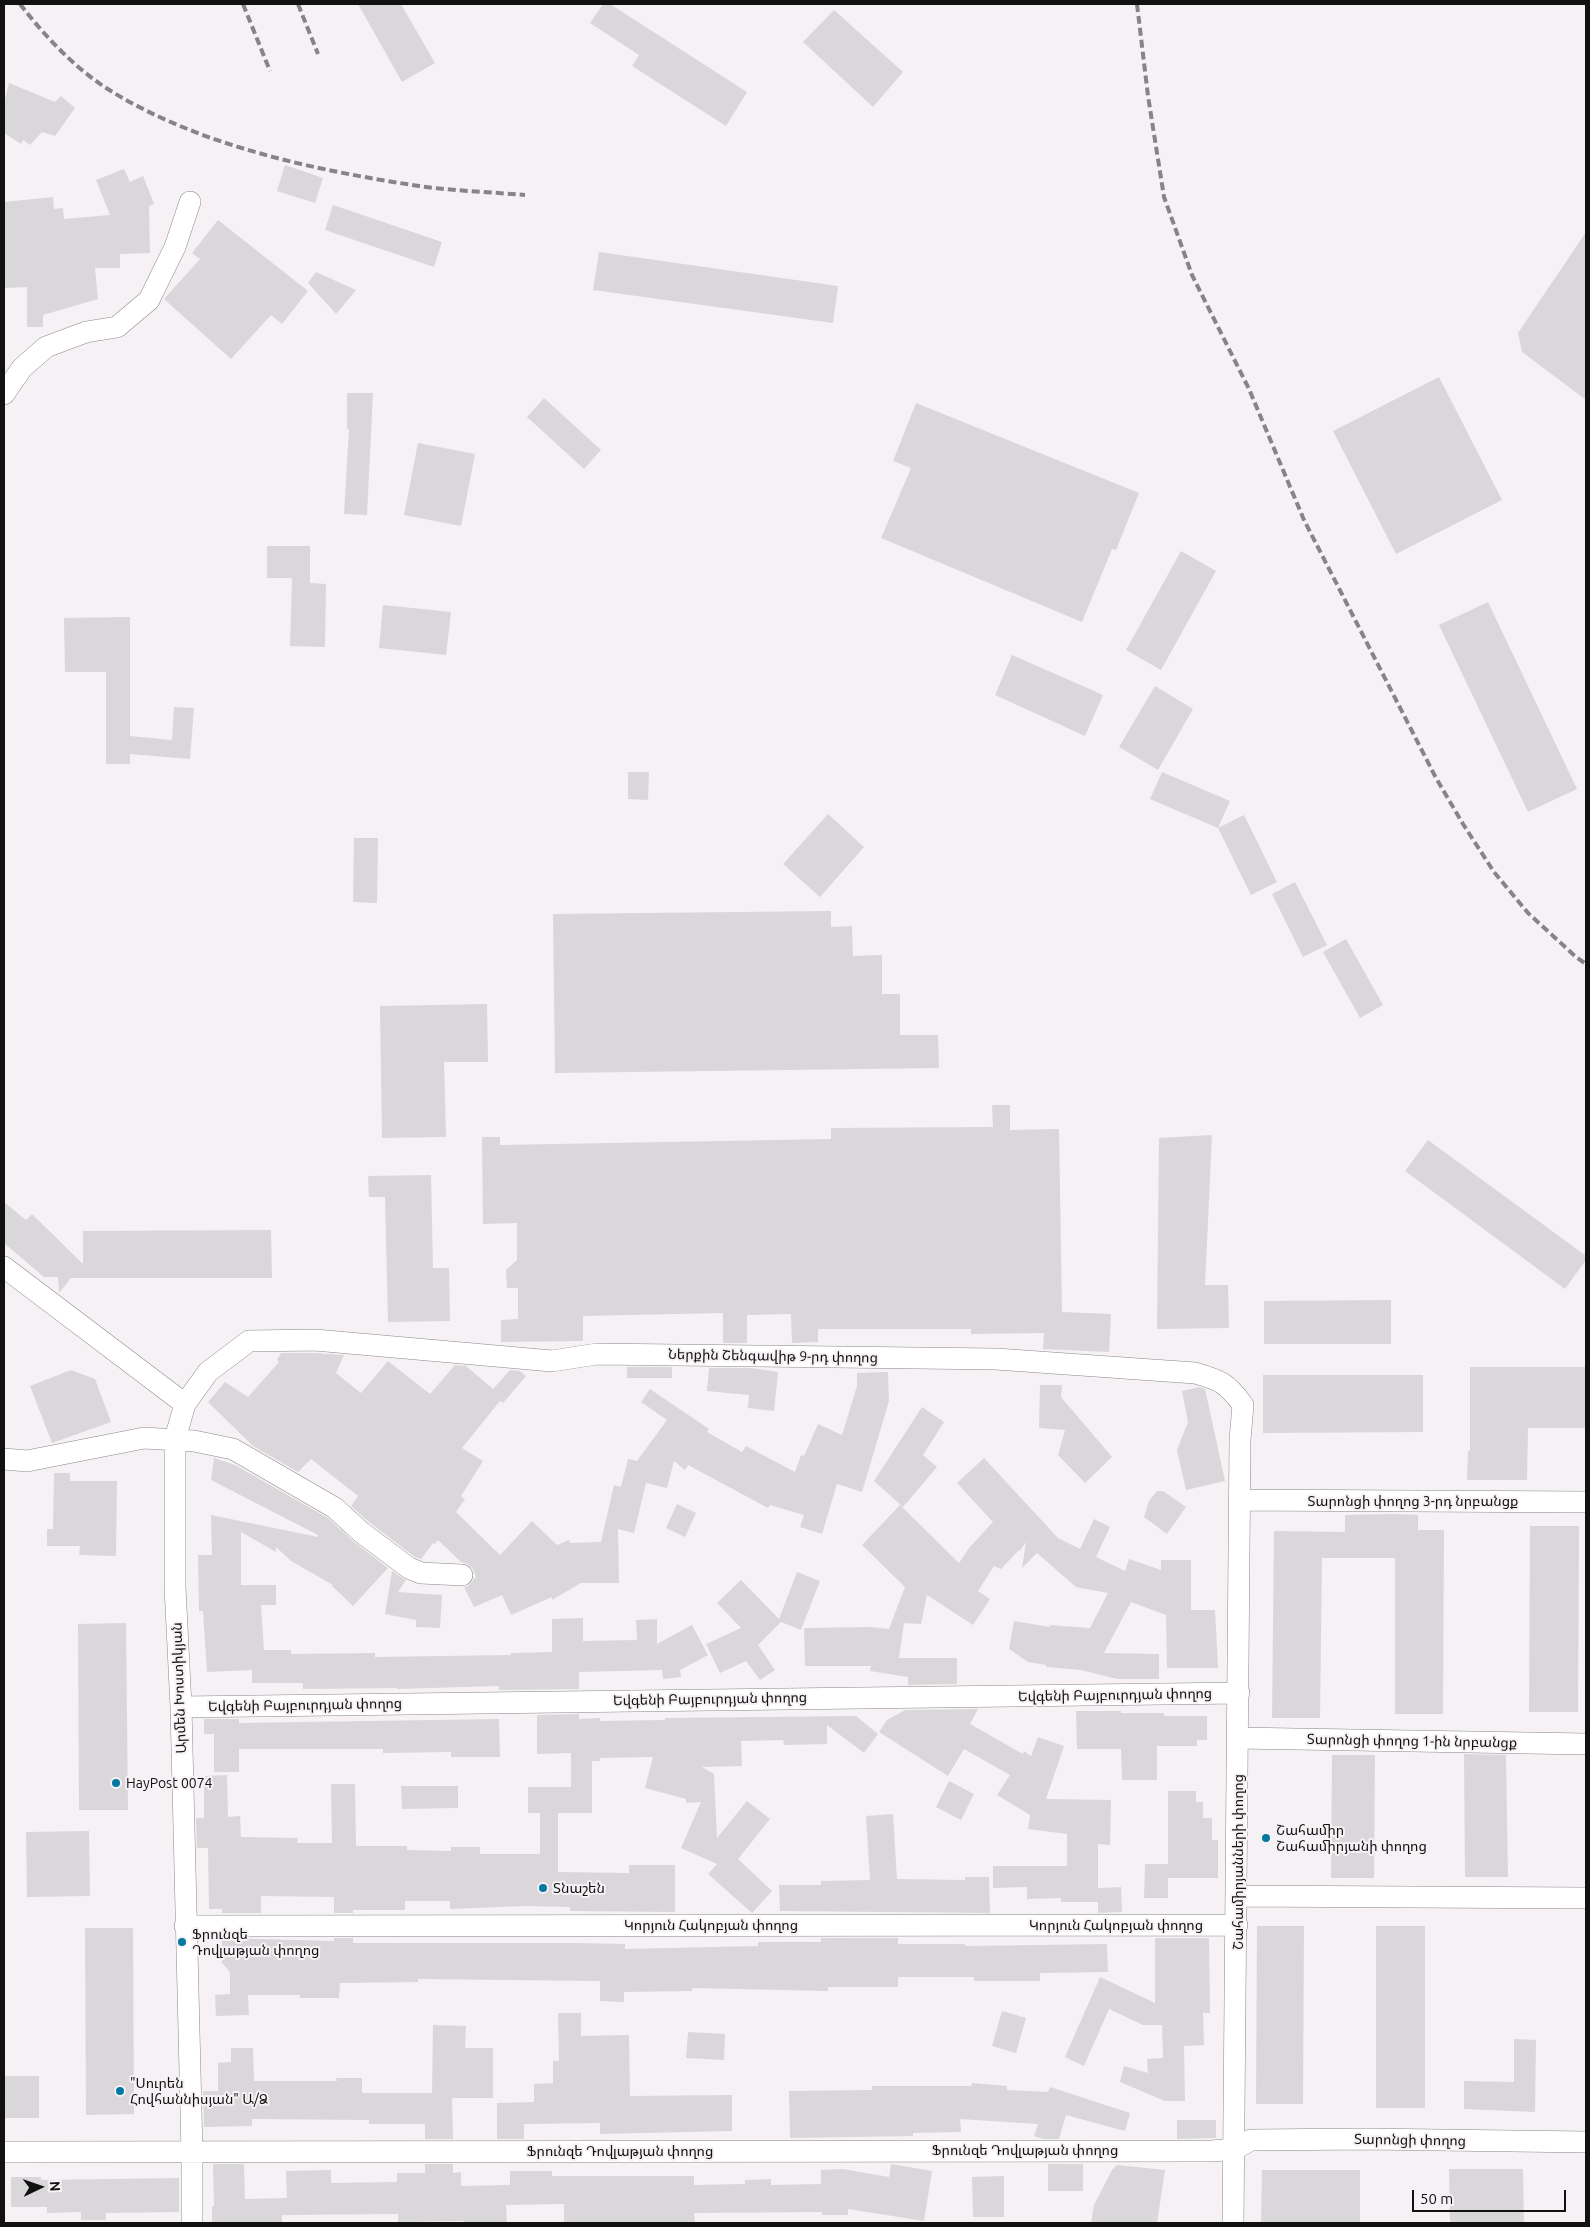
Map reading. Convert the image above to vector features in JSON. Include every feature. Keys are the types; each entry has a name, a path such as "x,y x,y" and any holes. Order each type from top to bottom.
{"street":[{"path":"4,394 22,368 46,347 86,332 117,327 149,300 175,246 190,202"},
{"path":"4,1267 185,1404"},
{"name":"Ներքին Շենգավիթ 9-րդ փողոց","path":"208,1372 250,1341 279,1339 315,1340 552,1360 597,1354 996,1359 1195,1373 1218,1379 1233,1391 1243,1405 1240,1440 1240,1500"},
{"name":"Արմեն Խոստիկյան","path":"192,2223 192,2152 181,1707 175,1587 175,1440 185,1404 208,1372"},
{"path":"4,1459 27,1461 144,1438 175,1440 232,1448 335,1508 361,1532 409,1568 421,1573 462,1575"},
{"name":"Տարոնցի փողոց 3-րդ նրբանցք","path":"1240,1500 1586,1502"},
{"name":"Շահամիրյանների փողոց","path":"1233,2223 1238,1896 1240,1500"},
{"name":"Եվգենի Բայբուրդյան փողոց","path":"181,1707 1239,1693"},
{"name":"Տարոնցի փողոց 1-ին նրբանցք","path":"1238,1738 1586,1744"},
{"path":"1238,1896 1586,1898"},
{"name":"Կորյուն Հակոբյան փողոց","path":"185,1926 1237,1925"},
{"name":"Տարոնցի փողոց","path":"1235,2149 1251,2140 1367,2139 1586,2142"},
{"name":"Ֆրունզե Դովլաթյան փողոց","path":"4,2152 1212,2151 1235,2149"}],"building":[{"path":"358,4 401,4 435,63 402,82"},
{"path":"603,4 610,4 747,92 726,126 632,66 639,55 590,23"},
{"path":"834,10 903,72 873,107 803,42"},
{"path":"9,83 55,102 61,96 75,108 55,136 42,132 30,145 23,140 21,144 4,133 4,103"},
{"path":"285,165 323,178 315,203 277,191"},
{"path":"124,169 130,182 143,176 154,204 149,206 150,253 120,254 120,268 95,268 98,299 43,315 43,327 27,327 27,287 4,288 4,202 53,197 54,209 63,208 64,219 110,215 96,180"},
{"path":"333,205 442,242 434,267 325,230"},
{"path":"218,220 308,291 282,324 271,315 231,359 164,299 200,259 192,253"},
{"path":"1586,232 1586,400 1522,352 1518,333"},
{"path":"599,252 838,286 833,323 593,290"},
{"path":"316,272 356,290 336,314 308,283"},
{"path":"1439,377 1502,500 1396,554 1333,431"},
{"path":"347,393 373,393 367,515 344,514 349,429 347,429"},
{"path":"544,398 601,450 584,469 527,417"},
{"path":"916,403 1139,493 1116,550 1112,549 1082,622 881,538 911,468 893,461"},
{"path":"418,443 475,454 461,526 404,515"},
{"path":"267,546 310,546 310,583 326,584 325,647 290,646 292,578 267,578"},
{"path":"1181,551 1216,571 1161,670 1126,650"},
{"path":"1488,602 1577,789 1528,812 1439,625"},
{"path":"383,605 451,612 446,655 379,648"},
{"path":"130,617 130,736 172,740 174,707 194,708 190,759 130,754 130,764 106,764 106,672 65,672 64,618"},
{"path":"1012,655 1103,695 1085,736 995,695"},
{"path":"1155,686 1193,709 1158,770 1119,747"},
{"path":"628,772 649,772 648,800 628,799"},
{"path":"1162,772 1230,801 1218,828 1150,799"},
{"path":"828,814 864,847 820,897 783,864"},
{"path":"1244,815 1277,882 1251,895 1218,828"},
{"path":"354,838 378,838 377,903 353,902"},
{"path":"1295,882 1327,945 1303,957 1272,894"},
{"path":"831,911 831,927 852,926 853,956 882,955 882,994 900,994 900,1035 938,1035 939,1068 555,1073 553,914"},
{"path":"1346,939 1383,1005 1360,1018 1323,952"},
{"path":"487,1004 488,1062 444,1062 446,1137 382,1138 380,1006"},
{"path":"992,1105 1010,1105 1010,1130 1059,1129 1062,1312 1111,1314 1109,1352 1043,1349 1044,1333 971,1334 971,1329 818,1329 818,1342 792,1343 791,1314 747,1315 747,1343 723,1343 723,1313 583,1316 583,1341 501,1342 501,1320 518,1319 518,1288 507,1288 506,1270 517,1260 517,1223 483,1224 482,1137 500,1137 500,1145 831,1139 831,1128 993,1127"},
{"path":"1212,1135 1205,1285 1228,1285 1229,1328 1157,1329 1159,1138"},
{"path":"1428,1140 1586,1256 1586,1260 1565,1289 1405,1171"},
{"path":"431,1175 433,1268 449,1268 450,1321 388,1322 385,1197 369,1197 368,1176"},
{"path":"4,1202 26,1220 32,1214 83,1264 83,1231 271,1230 272,1278 71,1278 59,1293 58,1277 44,1277 4,1243"},
{"path":"1391,1300 1391,1344 1264,1344 1264,1301"},
{"path":"281,1353 344,1355 336,1373 361,1393 388,1361 430,1394 455,1365 466,1366 493,1389 510,1370 520,1371 526,1376 503,1403 500,1401 462,1448 483,1461 461,1496 465,1499 456,1512 500,1555 532,1521 557,1545 569,1540 570,1543 601,1542 614,1485 621,1487 628,1459 637,1461 667,1420 641,1402 650,1389 709,1429 707,1432 742,1452 746,1446 795,1472 801,1455 804,1456 818,1424 842,1435 857,1386 857,1373 888,1372 889,1401 862,1492 837,1484 822,1534 800,1527 804,1515 770,1505 768,1508 688,1465 685,1470 674,1461 667,1488 646,1483 634,1533 618,1529 619,1583 581,1583 552,1600 552,1597 511,1615 502,1595 474,1607 464,1587 468,1586 476,1577 473,1569 468,1564 461,1562 438,1540 435,1544 433,1543 421,1559 415,1557 351,1506 358,1496 311,1459 298,1472 253,1446 208,1402 225,1382 248,1397 279,1362 277,1360"},
{"path":"627,1367 672,1367 672,1378 627,1378"},
{"path":"1470,1367 1586,1367 1586,1428 1528,1428 1527,1480 1467,1480 1468,1451 1470,1451"},
{"path":"709,1368 752,1368 778,1372 774,1411 748,1408 749,1395 707,1391"},
{"path":"71,1370 95,1379 111,1422 52,1443 30,1386"},
{"path":"1263,1375 1423,1375 1423,1432 1263,1433"},
{"path":"1040,1385 1062,1385 1061,1397 1112,1457 1085,1483 1058,1455 1065,1430 1039,1428"},
{"path":"1200,1387 1205,1389 1225,1481 1186,1490 1177,1450 1188,1422 1182,1391"},
{"path":"922,1407 944,1422 923,1455 937,1467 903,1507 874,1481"},
{"path":"214,1458 235,1465 328,1518 353,1541 388,1568 353,1606 331,1585 333,1585 291,1561 276,1547 276,1552 241,1532 241,1585 276,1585 276,1605 261,1605 264,1650 291,1650 291,1654 375,1653 375,1657 511,1655 511,1653 552,1652 552,1619 583,1618 583,1641 637,1640 636,1620 657,1619 657,1644 692,1625 708,1655 680,1670 681,1677 663,1679 662,1670 579,1672 579,1689 499,1690 499,1686 303,1689 303,1683 252,1683 252,1670 207,1672 203,1611 199,1611 198,1555 212,1555 211,1515 318,1537 318,1535 211,1480"},
{"path":"984,1458 1058,1538 1080,1549 1094,1519 1110,1527 1096,1557 1125,1571 1129,1559 1161,1570 1161,1560 1191,1560 1191,1610 1215,1610 1218,1668 1167,1668 1166,1615 1131,1602 1104,1653 1159,1654 1159,1679 1117,1679 1081,1670 1046,1667 1046,1665 1028,1662 1009,1649 1014,1621 1050,1627 1050,1625 1090,1628 1108,1593 1076,1587 1037,1553 1022,1568 1026,1542 1020,1551 1001,1569 994,1566 978,1591 990,1599 973,1625 927,1595 921,1624 904,1623 899,1658 957,1658 957,1684 908,1685 908,1677 870,1671 871,1666 805,1666 804,1628 871,1627 889,1629 905,1587 862,1545 900,1505 959,1563 969,1548 993,1522 957,1483"},
{"path":"54,1473 70,1473 70,1481 117,1481 116,1556 79,1555 80,1546 47,1546 47,1529 53,1529"},
{"path":"1157,1491 1163,1491 1186,1507 1167,1534 1144,1517 1149,1501"},
{"path":"677,1504 696,1513 685,1537 666,1528"},
{"path":"1345,1515 1418,1515 1418,1530 1444,1530 1443,1714 1395,1714 1395,1558 1322,1558 1320,1718 1272,1718 1274,1531 1345,1532"},
{"path":"1530,1526 1579,1526 1578,1712 1529,1712"},
{"path":"392,1571 406,1580 398,1592 442,1595 440,1628 416,1627 416,1620 385,1614"},
{"path":"797,1572 820,1581 801,1630 781,1622 758,1645 775,1670 760,1680 746,1661 720,1673 706,1644 741,1628 717,1603 741,1580 779,1619"},
{"path":"126,1623 128,1810 79,1810 78,1624"},
{"path":"978,1709 970,1724 1023,1754 1024,1751 1031,1756 1038,1737 1064,1746 1046,1799 1111,1800 1110,1845 1098,1844 1098,1888 1121,1887 1122,1912 1098,1913 1098,1902 1061,1902 1061,1898 1027,1899 1027,1887 993,1888 993,1866 1067,1866 1067,1834 1028,1829 1030,1815 997,1795 1010,1775 964,1749 948,1776 879,1732 887,1720 905,1710"},
{"path":"1076,1711 1121,1711 1121,1713 1164,1713 1164,1716 1207,1716 1207,1740 1197,1740 1197,1746 1157,1746 1157,1780 1122,1780 1121,1749 1077,1749"},
{"path":"579,1714 579,1719 600,1718 600,1721 665,1720 665,1718 856,1716 878,1734 864,1753 827,1725 827,1744 784,1745 783,1740 741,1741 742,1766 702,1767 714,1774 717,1838 747,1801 770,1819 738,1859 772,1891 752,1913 708,1874 717,1864 681,1848 701,1802 686,1803 686,1799 645,1788 653,1757 600,1758 600,1761 592,1761 592,1813 558,1813 558,1872 629,1873 629,1865 675,1865 675,1912 570,1911 570,1907 525,1906 450,1909 450,1901 405,1901 405,1910 353,1910 353,1913 334,1913 334,1897 261,1896 261,1913 222,1913 222,1909 209,1909 208,1848 197,1848 196,1818 204,1818 204,1776 227,1775 228,1817 240,1816 241,1837 298,1838 297,1843 332,1843 331,1784 355,1784 356,1846 407,1846 407,1850 451,1851 451,1847 480,1847 480,1854 540,1854 540,1813 528,1813 528,1787 571,1787 571,1753 537,1754 537,1715"},
{"path":"204,1719 239,1719 239,1723 499,1719 500,1757 451,1757 451,1752 383,1753 383,1749 239,1749 239,1772 214,1772 214,1734 204,1734"},
{"path":"1464,1754 1506,1755 1508,1877 1465,1877"},
{"path":"1332,1755 1375,1755 1374,1878 1331,1878"},
{"path":"949,1781 974,1794 961,1820 936,1807"},
{"path":"401,1786 458,1786 458,1808 402,1809"},
{"path":"1168,1791 1196,1791 1196,1802 1203,1802 1203,1818 1212,1818 1212,1840 1218,1840 1218,1878 1168,1878"},
{"path":"893,1814 897,1879 965,1880 965,1877 989,1877 990,1913 780,1911 779,1885 821,1885 821,1881 870,1880 866,1816"},
{"path":"89,1831 90,1896 27,1897 26,1832"},
{"path":"1145,1864 1168,1864 1168,1898 1144,1898"},
{"path":"1257,1926 1304,1926 1303,2104 1256,2104"},
{"path":"1376,1926 1425,1926 1425,2108 1376,2108"},
{"path":"85,1928 133,1928 134,2114 86,2115"},
{"path":"222,1938 334,1941 334,1938 353,1938 353,1943 625,1944 625,1949 758,1946 758,1942 821,1942 821,1938 898,1938 898,1944 965,1944 965,1946 1107,1944 1108,1972 1040,1973 1040,1981 974,1981 974,1977 898,1977 898,1987 828,1987 828,1991 692,1988 692,1991 624,1992 624,2002 600,2001 600,1981 418,1979 418,1982 340,1983 339,1998 300,1998 300,1995 248,1995 249,2015 216,2016 215,1995 230,1994 230,1972 222,1963"},
{"path":"1155,1938 1209,1938 1210,2013 1203,2013 1204,2045 1184,2046 1185,2101 1165,2101 1120,2082 1124,2066 1148,2073 1147,2059 1163,2058 1162,2025 1143,2025 1109,2009 1084,2066 1065,2057 1100,1977 1155,2003"},
{"path":"1002,2011 1026,2018 1016,2053 992,2046"},
{"path":"558,2013 581,2013 581,2036 629,2035 630,2096 732,2095 732,2131 600,2134 600,2123 524,2124 524,2139 497,2139 497,2103 534,2102 534,2084 553,2083 553,2061 559,2061"},
{"path":"433,2025 466,2026 465,2048 493,2048 493,2098 452,2098 453,2139 425,2139 425,2124 369,2124 369,2120 252,2119 252,2126 204,2127 203,2091 218,2091 218,2063 231,2062 231,2048 253,2048 254,2081 337,2081 336,2078 362,2078 362,2093 432,2093"},
{"path":"688,2032 725,2034 724,2060 686,2058"},
{"path":"1514,2039 1536,2040 1535,2112 1464,2109 1464,2081 1514,2082"},
{"path":"4,2076 39,2076 39,2118 4,2118"},
{"path":"972,2083 1007,2086 1007,2090 1048,2092 1050,2087 1130,2113 1125,2131 1066,2115 1059,2139 1043,2139 1034,2136 1038,2124 960,2119 961,2132 913,2133 913,2136 790,2138 789,2091 872,2090 872,2086 971,2086"},
{"path":"1177,2120 1216,2120 1216,2138 1177,2139"},
{"path":"213,2164 244,2164 245,2199 287,2198 286,2171 331,2170 331,2183 397,2182 397,2173 425,2173 425,2164 453,2164 453,2173 461,2172 461,2186 510,2185 510,2171 552,2171 552,2176 694,2176 694,2185 745,2184 745,2180 771,2179 771,2185 821,2184 821,2170 843,2169 889,2177 891,2164 932,2171 924,2221 848,2209 848,2215 822,2215 822,2212 694,2213 695,2223 564,2223 564,2204 506,2205 507,2223 464,2223 464,2221 398,2222 398,2214 282,2215 282,2223 212,2223 212,2206 214,2206"},
{"path":"1048,2164 1083,2164 1083,2191 1048,2191"},
{"path":"1117,2165 1165,2170 1157,2223 1091,2223 1094,2205 1112,2170"},
{"path":"1449,2169 1523,2169 1524,2223 1450,2223"},
{"path":"1262,2170 1360,2170 1360,2223 1261,2223"},
{"path":"1004,2176 1004,2217 973,2217 972,2177"},
{"path":"11,2177 41,2177 41,2180 179,2178 179,2212 106,2213 106,2220 81,2220 81,2212 47,2213 47,2207 11,2207"}],"railway":[{"path":"20,4 58,48 103,86 138,107 215,139 296,163 379,180 432,188 525,195"},
{"path":"243,4 270,71"},
{"path":"298,4 318,54"},
{"path":"1137,4 1148,96 1164,197 1192,275 1249,389 1304,520 1436,778 1463,824 1494,872 1528,913 1586,964"}],"place":[{"name":"HayPost 0074","path":"116,1783"},
{"name":"Շահամիր Շահամիրյանի փողոց","path":"1266,1838"},
{"name":"Տնաշեն","path":"543,1888"},
{"name":"Ֆրունզե Դովլաթյան փողոց","path":"182,1942"},
{"name":"\"Սուրեն Հովհաննիսյան\" Ա/Ձ","path":"120,2091"}]}
